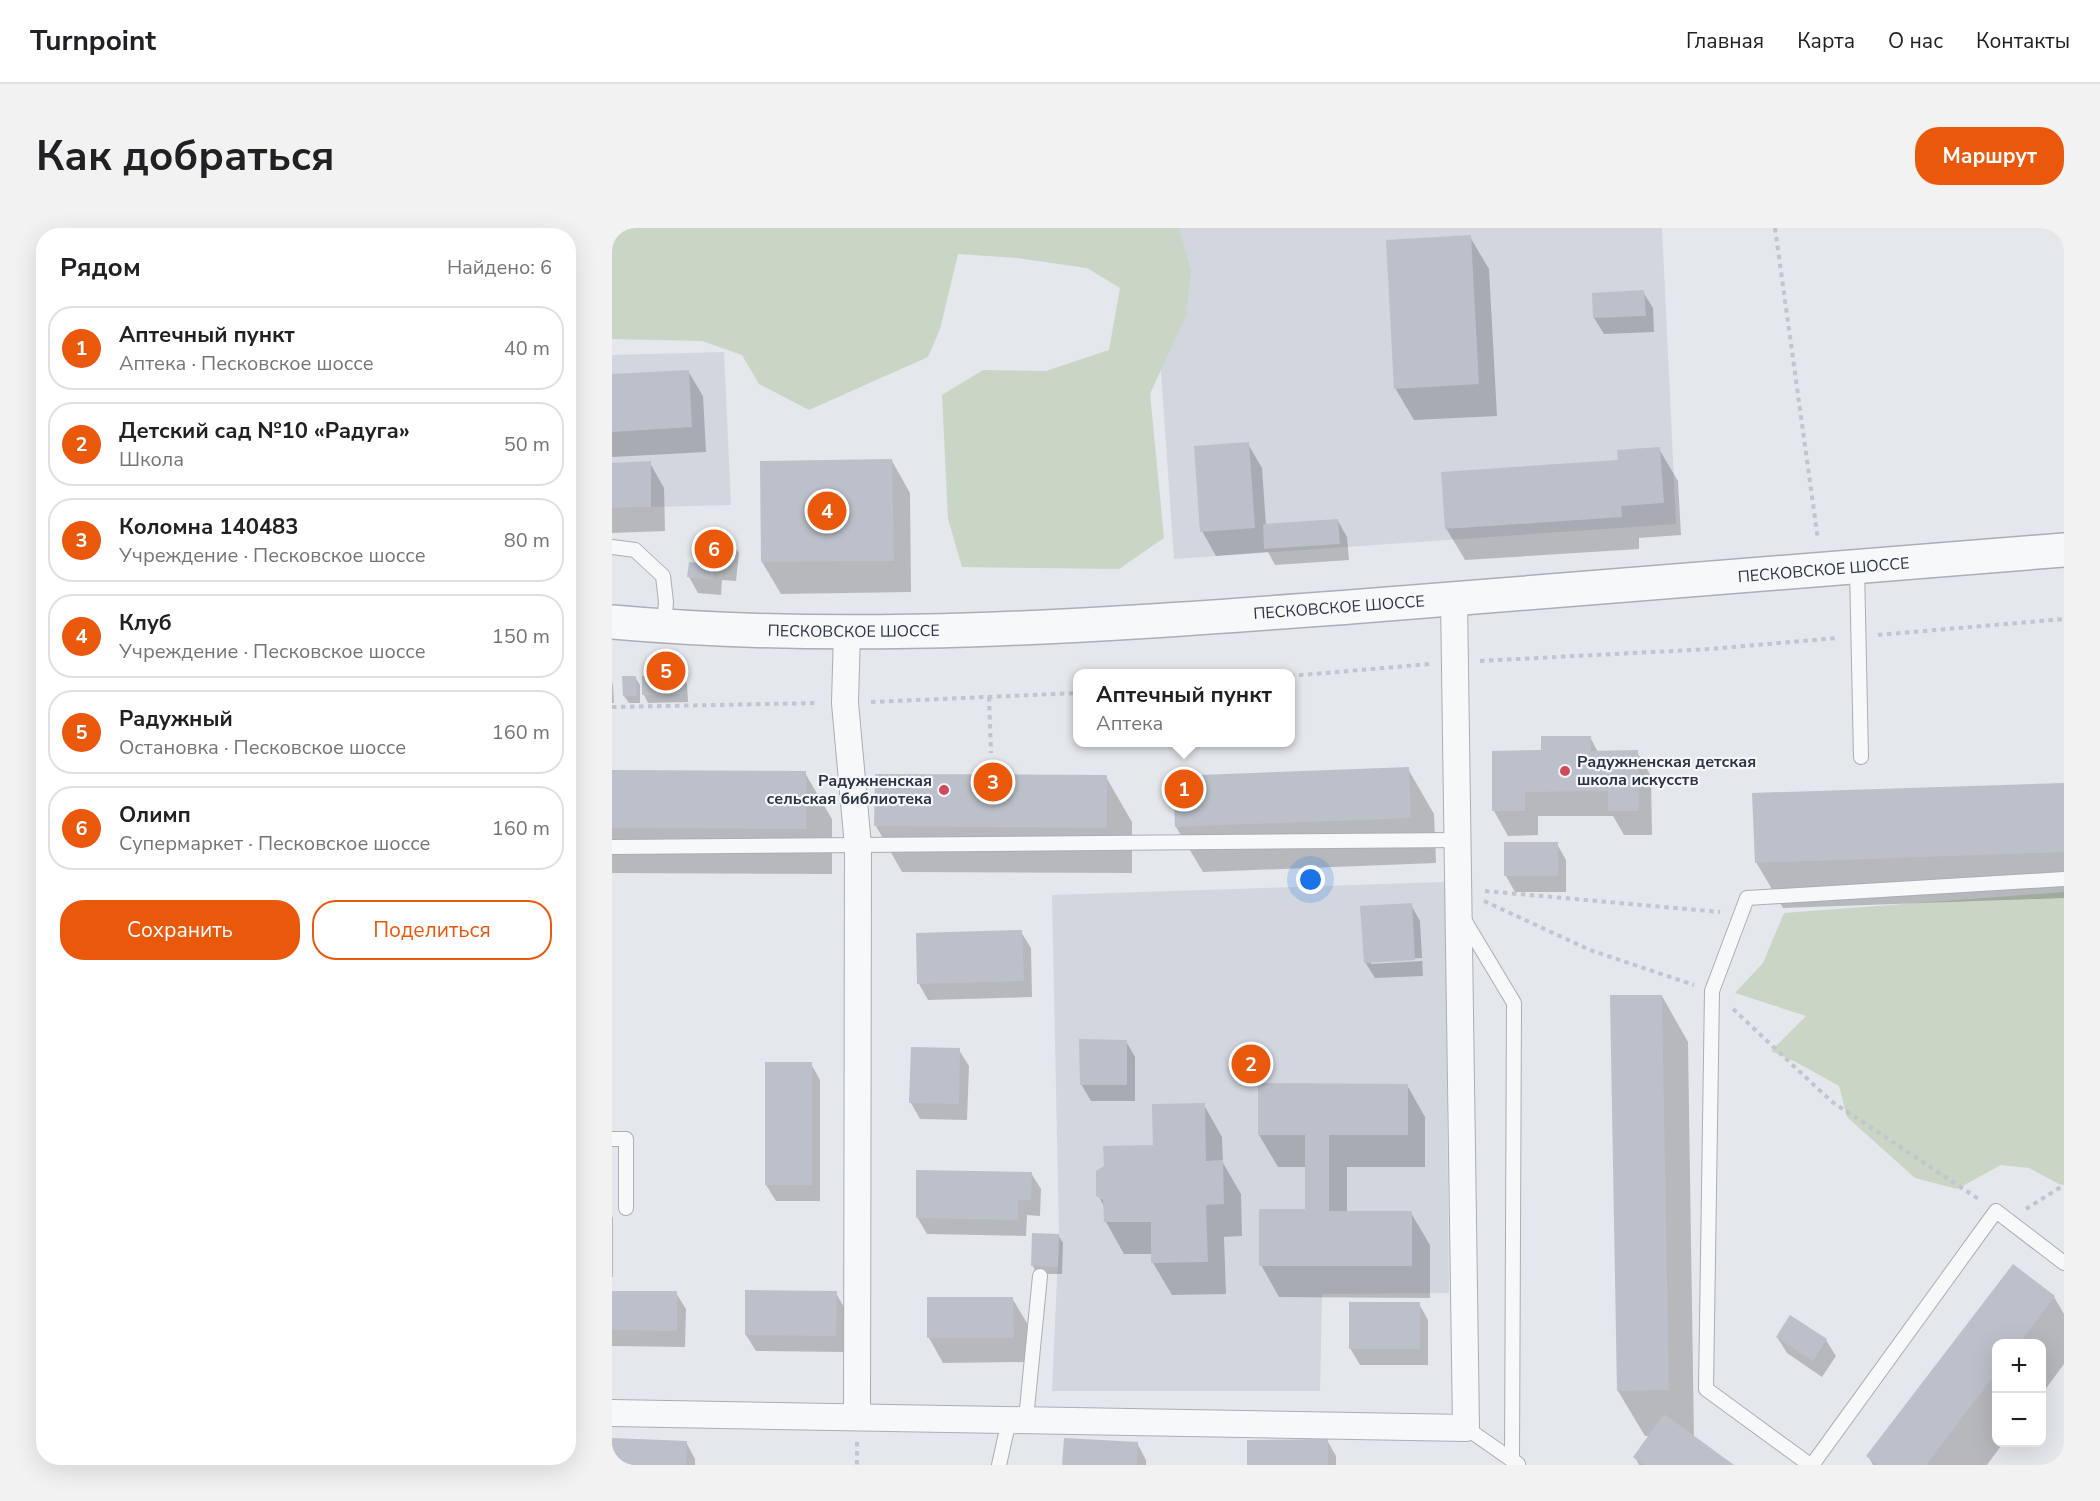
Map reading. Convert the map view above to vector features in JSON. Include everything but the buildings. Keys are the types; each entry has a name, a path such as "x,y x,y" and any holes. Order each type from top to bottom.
{"street":[{"name":"ПЕСКОВСКОЕ ШОССЕ","path":"612,622 791,633 1110,625 1822,571 2064,550"},
{"path":"612,1413 1466,1428 1454,599"},
{"path":"847,632 845,703 858,846 857,1417"}],"lane":[{"path":"612,548 635,550 663,576 666,602 664,626"},
{"path":"1857,568 1861,757"},
{"path":"612,847 1458,840"},
{"path":"2064,879 1747,898 1712,991 1706,1389 1811,1465 1996,1211 2064,1263"},
{"path":"1459,911 1514,1003 1516,1462"},
{"path":"612,1138 626,1139 626,1208"},
{"path":"999,1465 1017,1419 1040,1276"},
{"path":"1466,1428 1516,1462"}],"path":[{"path":"1774,228 1822,571"},
{"path":"1295,676 1455,662 1710,649 2064,618"},
{"path":"989,697 991,753"},
{"path":"2008,1220 2064,1185"}],"shaded area":[{"path":"1151,228 1662,228 1676,524 1174,559"},
{"path":"724,352 731,505 612,508 612,355"},
{"path":"1445,882 1449,1293 1322,1294 1320,1391 1052,1391 1059,1234 1052,895"}],"green space":[{"path":"612,228 1179,228 1191,271 1186,315 1150,394 1164,538 1119,569 962,567 948,519 942,395 983,370 1046,371 1109,350 1120,288 1087,268 1017,258 958,254 940,329 928,357 809,410 759,384 742,355 702,341 612,339"},
{"path":"2064,892 2064,1185 2029,1168 2001,1165 1957,1189 1915,1178 1847,1117 1839,1086 1771,1051 1806,1016 1735,993 1763,963 1784,913"}],"place":[{"name":"Клуб","path":"827,511"},
{"name":"Олимп","path":"714,549"},
{"name":"Радужный","path":"666,671"},
{"name":"Радужненская детская школа искусств","path":"1565,771"},
{"name":"Коломна 140483","path":"993,782"},
{"name":"Аптечный пункт","path":"1184,789"},
{"name":"Радужненская сельская библиотека","path":"944,790"},
{"name":"Детский сад №10 «Радуга»","path":"1251,1064"}]}
